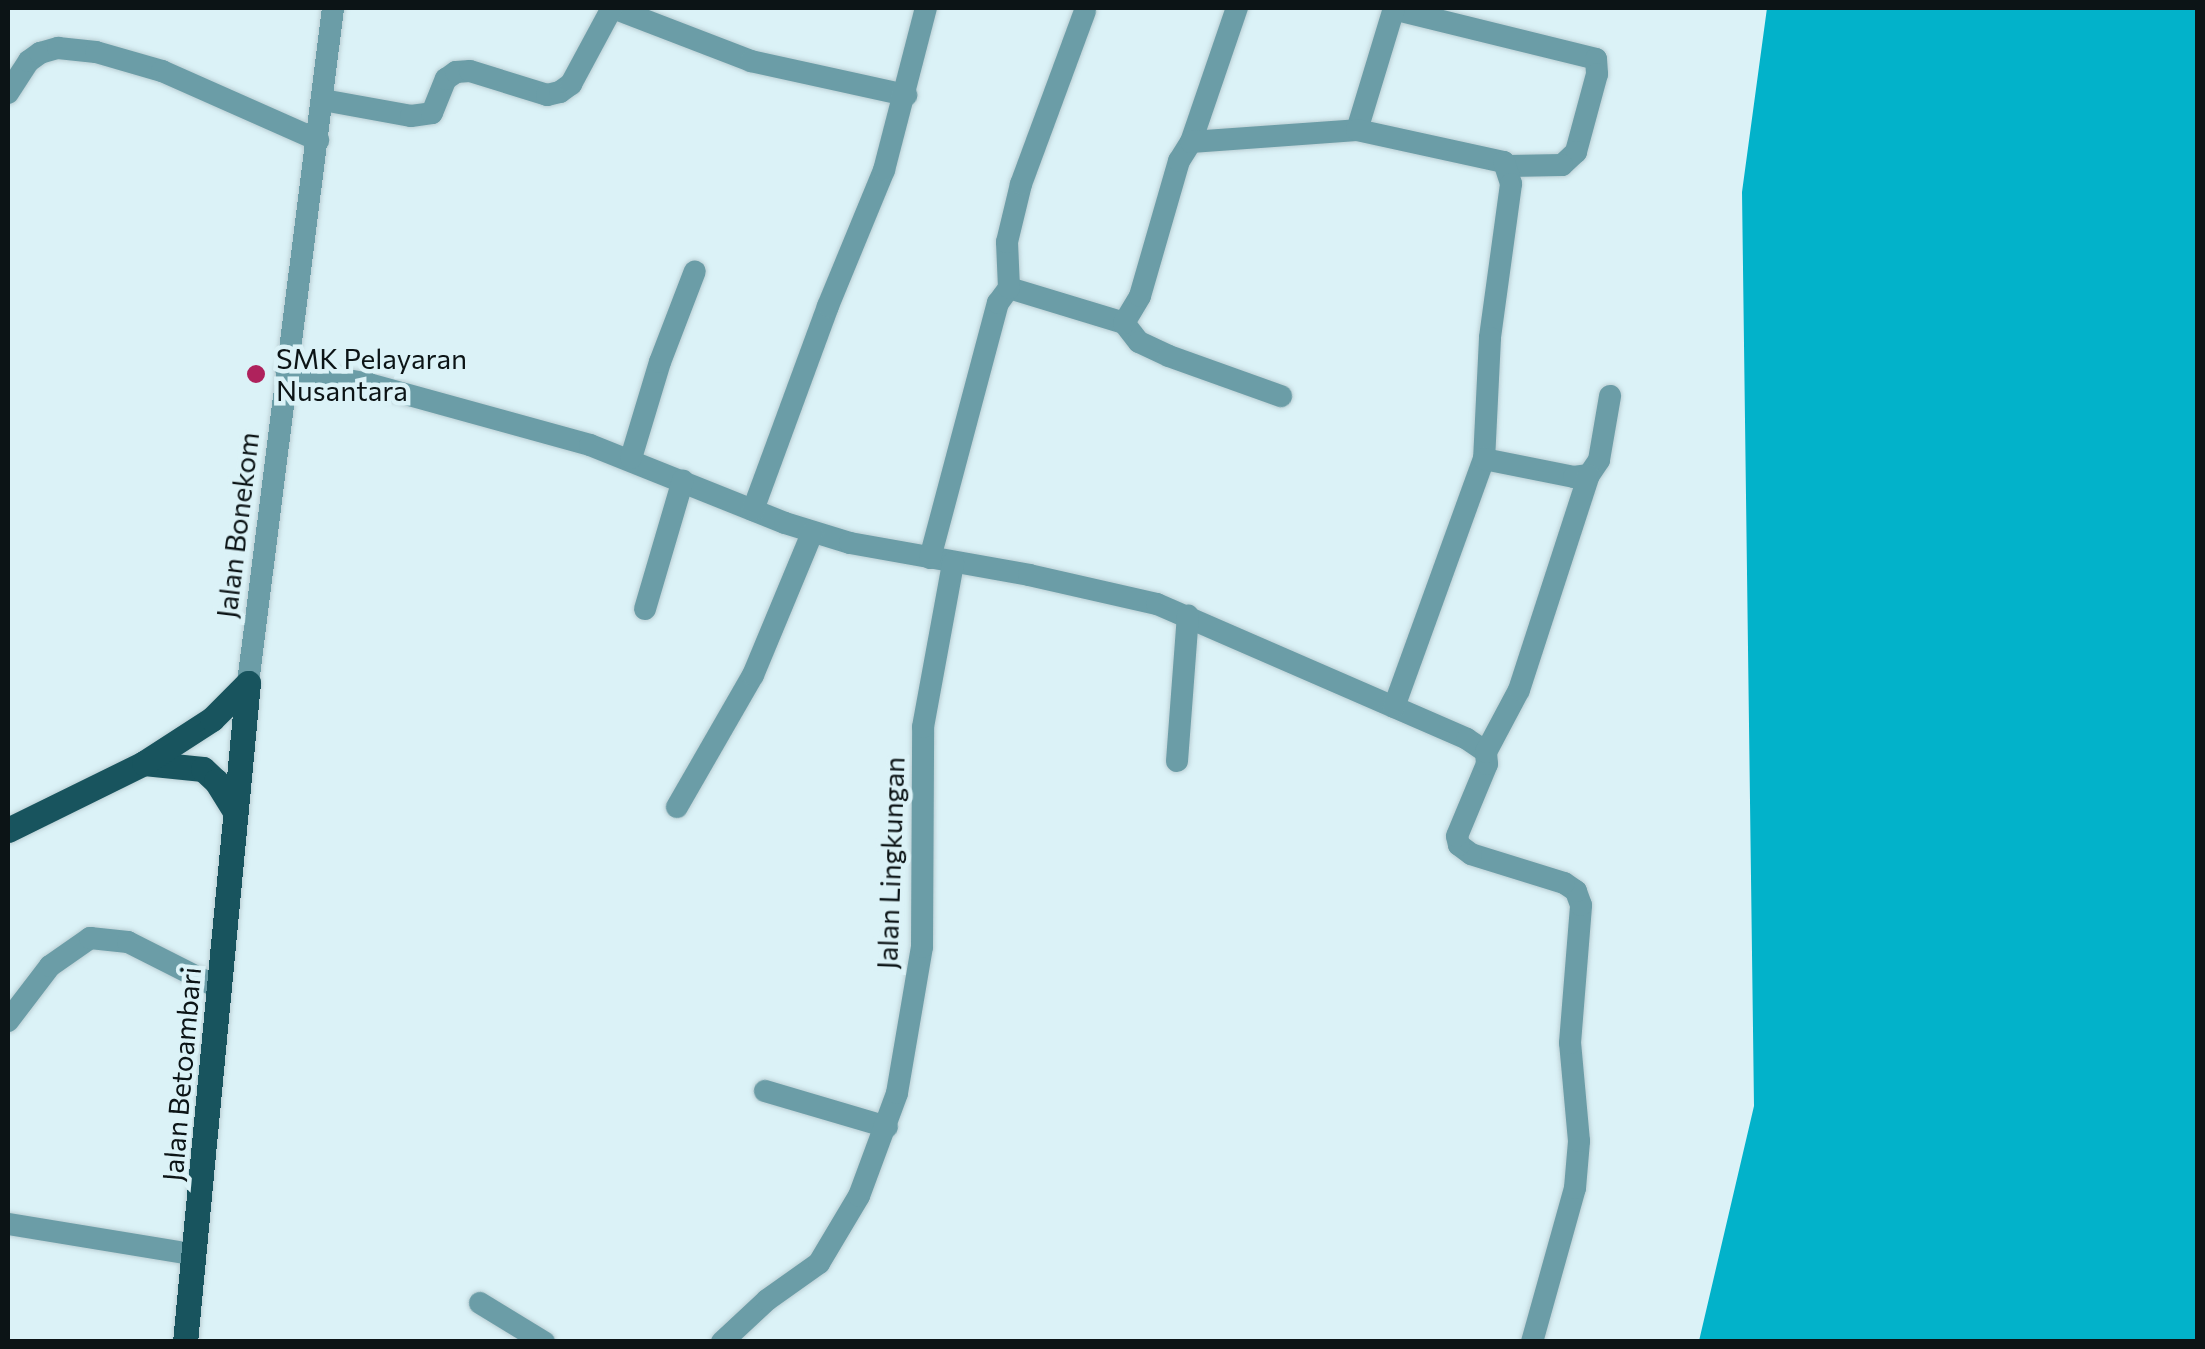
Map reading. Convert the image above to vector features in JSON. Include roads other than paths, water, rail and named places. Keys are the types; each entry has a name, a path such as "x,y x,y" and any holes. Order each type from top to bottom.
{"main road":[{"path":"8,830 144,763 212,719 248,683"},
{"name":"Jalan Bonekom","path":"235,812 248,683"},
{"path":"144,763 203,770 216,781 235,812"},
{"name":"Jalan Betoambari","path":"185,1342 235,812"}],"street":[{"name":"Jalan Bonekom","path":"248,683 333,8"},
{"path":"323,100 410,116 432,113 446,79 456,72 470,72 547,95 560,92 571,84 612,8 750,61 906,95"},
{"path":"752,510 884,170 926,8"},
{"path":"1124,322 1140,296 1179,161 1191,142 1237,8"},
{"path":"1191,142 1358,130 1509,166 1562,165 1576,152 1597,74 1596,59 1393,8 1358,130"},
{"path":"1085,11 1010,222 1005,262 1009,288 1124,322 1139,342 1281,396"},
{"path":"10,86 40,52 58,48 96,52 162,71 318,140"},
{"path":"1394,706 1484,459 1490,338 1511,184 1509,166"},
{"path":"631,458 660,362 695,271"},
{"name":"Jalan Lingkungan","path":"722,1342 767,1300 818,1263 859,1196 888,1127 922,947 924,728 941,560 998,303 1009,288"},
{"path":"286,368 369,384 631,458 812,533 1111,592 1188,615 1394,706 1486,752"},
{"path":"1532,1342 1575,1188 1578,1141 1570,1043 1581,905 1576,891 1564,883 1471,854 1460,845 1458,836 1487,764 1486,752 1520,690 1589,475 1599,460 1610,396"},
{"path":"1484,459 1574,477 1589,475"},
{"path":"645,609 683,480"},
{"path":"677,807 753,675 812,533"},
{"path":"1177,760 1188,615"},
{"path":"8,1021 50,966 90,938 128,942 218,988"},
{"path":"765,1091 888,1127"},
{"path":"8,1224 122,1246 192,1254"},
{"path":"480,1303 544,1342"}],"water":[{"path":"1767,8 2197,8 2197,1341 1699,1341 1754,1106 1742,192"}],"place":[{"name":"SMK Pelayaran Nusantara","path":"256,374"}]}
